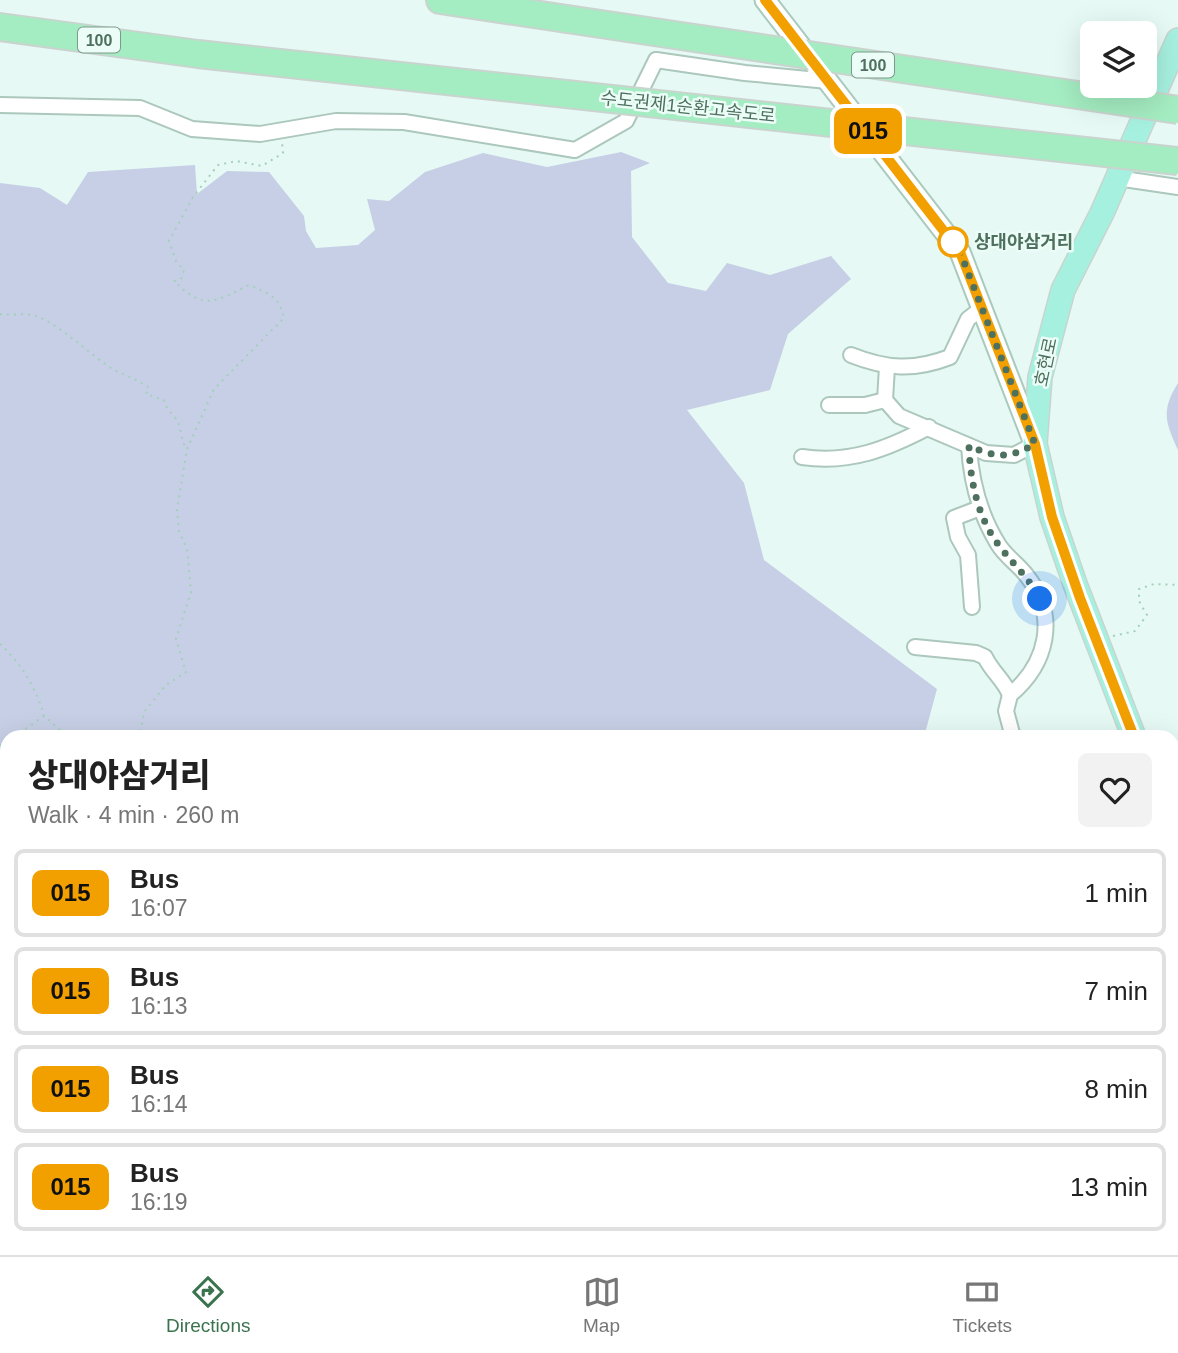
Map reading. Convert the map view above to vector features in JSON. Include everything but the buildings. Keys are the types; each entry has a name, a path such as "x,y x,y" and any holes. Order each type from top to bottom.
{"highway":[{"name":"100","path":"440,0 1178,110"},
{"name":"수도권제1순환고속도로","path":"0,27 198,54 1178,161"},
{"name":"수도권제1순환고속도로","path":"0,43 198,54"}],"main road":[{"name":"호현로","path":"1131,730 1094,637 1052,517 1035,444 1040,377 1063,290 1117,178 1178,40"}],"street":[{"path":"765,0 943,226 960,252 1035,444 1014,455 986,453 900,416 885,400 887,367"},
{"path":"0,105 140,108 192,129 260,134 336,121 404,122 575,150 625,121 656,60 745,73 828,81"},
{"path":"1117,178 1178,187"},
{"path":"851,355 887,367 914,367 950,357 968,319 982,308"},
{"path":"829,405 865,405 885,400"},
{"path":"802,457 842,460 867,454 929,427"},
{"path":"969,446 970,476 980,509 999,547 1029,577 1047,622 1048,636 1040,658 1026,682 1010,695 1006,711 1011,730"},
{"path":"972,607 968,555 958,537 954,518 980,509"},
{"path":"915,647 976,653 985,657 990,669 1004,681 1010,695"}],"path":[{"path":"140,730 144,712 166,685 186,672 176,639 191,592 187,550 179,531 177,510 187,449 214,389 284,318 282,307 266,289 249,285 216,302 201,302 174,281 181,279 184,270 176,261 169,241 192,197 205,185 218,165 236,161 262,166 283,153 280,131"},
{"path":"0,314 37,316 58,326 73,342 86,347 106,364 134,376 149,388 146,394 163,400 166,410 178,422 180,439 187,449"},
{"path":"1094,637 1135,631 1147,615 1139,601 1139,589 1154,584 1178,585"},
{"path":"0,644 16,658 41,703 44,716 60,730"},
{"path":"24,730 44,716"}],"shaded area":[{"path":"621,152 650,163 631,171 632,237 668,283 706,291 727,263 770,275 831,256 851,279 788,334 770,390 687,410 744,483 764,560 937,689 926,730 0,730 0,183 40,188 67,205 88,172 195,165 197,194 227,171 269,172 304,216 306,231 316,248 358,245 375,230 367,199 389,201 425,172 483,153 547,167"},
{"path":"1178,383 1178,450 1170,432 1167,409"}],"bus line":[{"name":"015","path":"765,0 943,226 960,252 1035,444 1052,517 1094,637 1131,730"}],"place":[{"name":"상대야삼거리","path":"953,242"}],"route":[{"path":"953,242 960,252 1035,444 1014,455 1002,456 969,446 970,476 978,504 999,547 1029,577 1040,599"}]}
